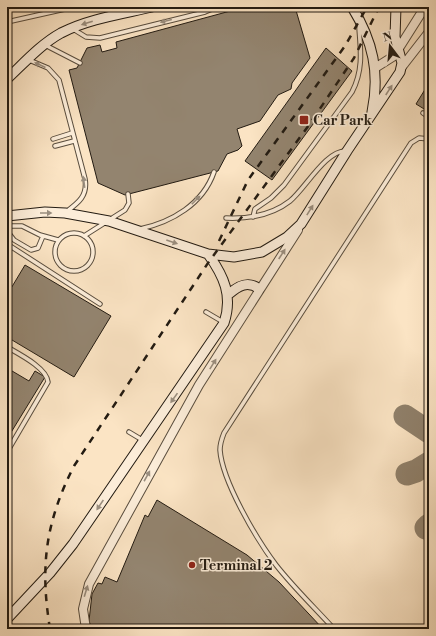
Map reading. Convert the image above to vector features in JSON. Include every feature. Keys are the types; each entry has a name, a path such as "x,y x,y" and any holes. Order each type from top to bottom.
{"main road":[{"path":"7,79 44,45 72,28 97,20 152,7"},
{"path":"352,7 371,46 375,68 376,92 370,117"},
{"path":"7,216 45,212 65,213 109,221 208,254 234,257 262,252 283,240 301,224 401,68 395,37 396,7"},
{"path":"7,619 63,557 224,323 228,313 228,294 221,275 208,254"},
{"path":"228,294 236,287 244,284 252,285 260,289"}],"street":[{"path":"375,68 390,60 398,51 425,7"},
{"path":"401,68 429,32"},
{"path":"86,629 83,609 89,584 199,385 301,224"}],"lane":[{"path":"7,22 74,7"},
{"path":"72,28 86,37 100,38 205,12 217,7"},
{"path":"253,217 255,209 271,198 284,185 354,88 361,65 358,17"},
{"path":"44,45 80,62"},
{"path":"28,60 48,68 58,80 74,141 85,188 79,202 65,213"},
{"path":"423,113 429,118"},
{"path":"53,139 72,133"},
{"path":"334,629 283,574 264,547 226,474 220,454 221,440 224,432 411,142 419,138 429,139"},
{"path":"55,146 74,141"},
{"path":"226,218 253,217 278,209 299,193 330,156 338,151 347,151"},
{"path":"137,230 160,224 181,213 207,188 214,172"},
{"path":"84,236 127,208 129,203 128,194"},
{"path":"7,226 22,226 43,236 58,240 70,233 84,236 90,242 92,255 86,267 78,270 64,268 58,262 55,253 58,240"},
{"path":"7,231 14,240 30,250 38,248 43,236"},
{"path":"7,244 100,304"},
{"path":"206,312 224,323"},
{"path":"7,346 42,370 47,375 48,382 7,452"},
{"path":"130,432 144,441"}],"building":[{"path":"245,7 295,7 310,58 292,83 291,89 278,95 260,121 237,129 242,146 238,150 227,154 218,171 125,195 98,183 69,70 77,68 87,48 100,45 102,52 117,48 116,42"},
{"path":"326,48 352,71 272,180 245,161"},
{"path":"429,83 429,112 416,104"},
{"path":"25,265 111,316 74,377 7,337 7,295"},
{"path":"7,368 29,381 35,371 45,377 7,439"},
{"name":"Terminal 2","path":"157,500 247,555 279,582 323,629 92,629 89,621 92,594 98,583 102,584 105,577 117,582 145,515 148,517"}],"taxiway":[{"path":"405,416 429,432"},
{"path":"407,474 416,471 429,463"},
{"path":"426,528 429,525"}],"railway":[{"path":"219,241 248,180 345,46 367,7"},
{"path":"50,629 45,585 47,546 57,507 74,466 208,263 309,125 354,58 379,7"}],"place":[{"name":"Car Park","path":"304,120"},
{"name":"Terminal 2","path":"192,565"}]}
